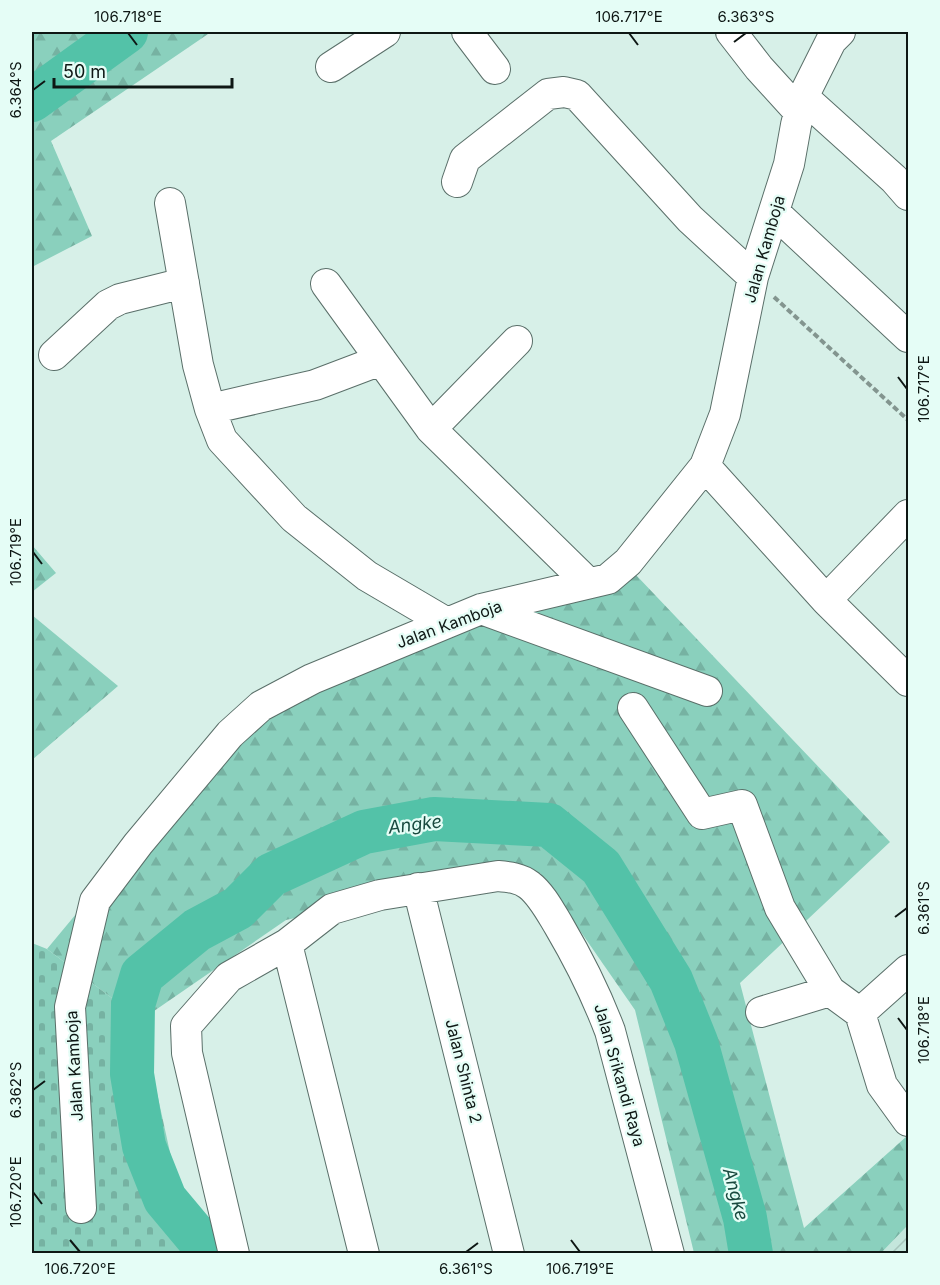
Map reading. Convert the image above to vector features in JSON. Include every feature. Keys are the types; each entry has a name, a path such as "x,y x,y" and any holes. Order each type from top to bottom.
{"street":[{"path":"331,67 385,32"},
{"path":"467,32 495,69"},
{"path":"731,32 759,68 894,179 909,195"},
{"name":"Jalan Kamboja","path":"81,1208 70,1007 95,901 138,844 230,734 261,706 312,679 482,609 608,579 628,562 705,466 725,414 753,278 789,164 801,104 831,41 840,32"},
{"path":"457,182 465,159 548,94 564,92 577,95 683,212 753,278"},
{"path":"170,203 198,365 210,409 222,440 294,518 367,576 447,623"},
{"path":"774,212 909,337"},
{"path":"54,355 108,305 120,299 184,283"},
{"path":"326,284 431,429 588,583"},
{"path":"431,429 517,341"},
{"path":"210,409 315,385 381,360"},
{"path":"705,466 826,600 906,675"},
{"path":"826,600 909,515"},
{"path":"482,609 707,691"},
{"path":"633,708 702,814 742,805 780,908 830,991 860,1013 882,1084 909,1121"},
{"name":"Jalan Srikandi Raya","path":"234,1254 187,1053 186,1026 229,977 287,944 332,909 380,895 498,876 515,878 530,885 549,909 580,961 597,998 610,1031 669,1254"},
{"name":"Jalan Shinta 2","path":"418,888 509,1254"},
{"path":"287,944 364,1254"},
{"path":"860,1013 909,970"},
{"path":"760,1012 830,991"}],"path":[{"path":"753,278 909,420"}],"shaded area":[{"path":"908,1225 908,1253 881,1253"}],"green space":[{"path":"35,32 211,32 51,141 92,236 32,267 32,34"},
{"path":"32,545 56,573 32,592"},
{"path":"636,575 890,842 740,983 804,1228 907,1136 908,1225 881,1253 694,1253 635,1010 540,873 464,880 286,920 141,1020 47,949 238,719 445,618"},
{"path":"32,615 118,686 32,760"},
{"path":"32,943 47,949 141,1020 192,1253 32,1253"}],"waterway":[{"name":"Angke","path":"32,100 126,32"},
{"name":"Angke","path":"211,1254 165,1199 144,1146 132,1074 133,1005 142,975 197,930 238,908 271,875 364,832 434,819 549,825 601,867 671,980 696,1042 745,1218 751,1254"}]}
